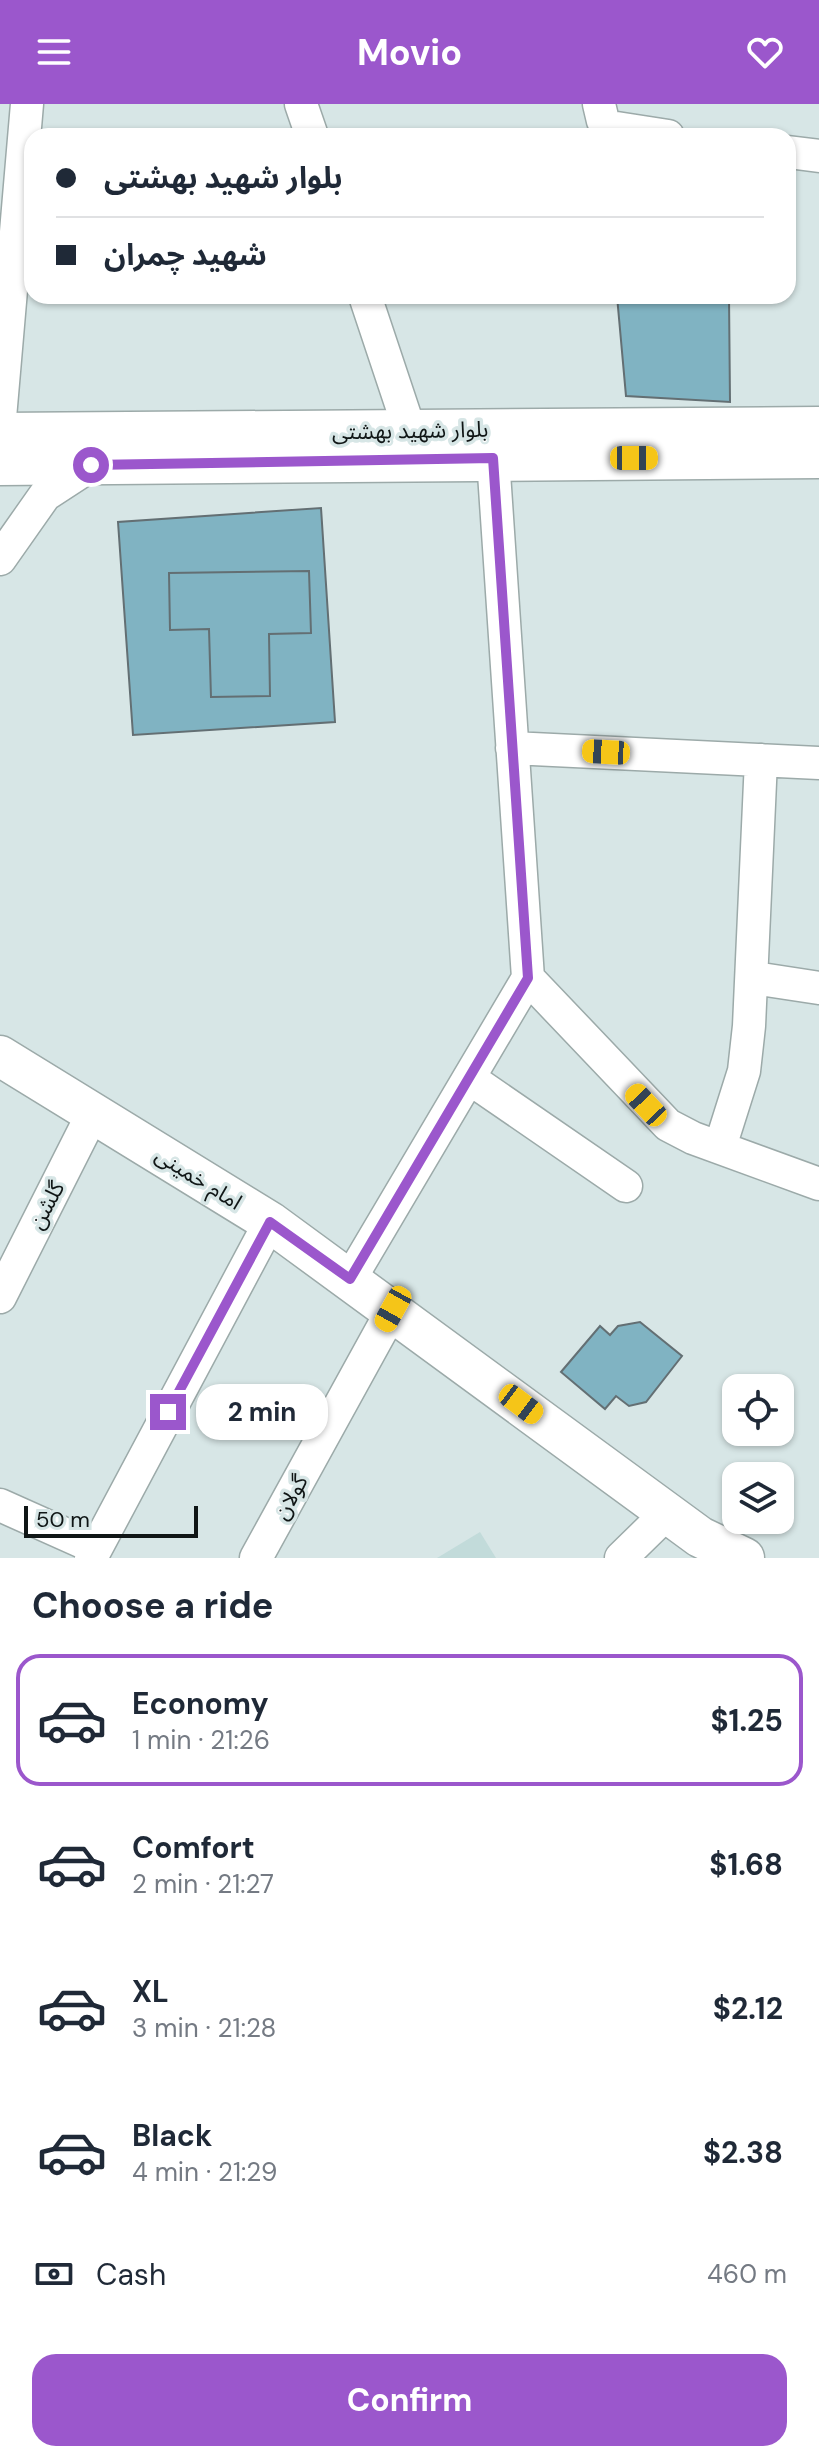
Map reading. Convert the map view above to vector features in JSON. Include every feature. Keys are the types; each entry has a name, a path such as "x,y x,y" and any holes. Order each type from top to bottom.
{"main road":[{"name":"بلوار شهید بهشتی","path":"0,433 819,427"},
{"name":"بلوار شهید بهشتی","path":"0,465 493,458 819,458"},
{"name":"امام خمینی","path":"0,1056 270,1222 393,1309 700,1537 744,1558"}],"street":[{"path":"25,128 27,104"},
{"path":"301,104 309,128"},
{"path":"601,113 610,127 616,128"},
{"path":"0,418 24,146"},
{"path":"796,153 819,156"},
{"path":"368,304 410,431"},
{"path":"350,1279 528,978 493,458"},
{"path":"0,559 45,495 91,465"},
{"path":"512,748 819,763"},
{"path":"720,1147 744,1071 754,978 761,760"},
{"path":"528,978 668,1125 819,1184"},
{"path":"754,978 819,988"},
{"path":"469,1078 626,1186"},
{"name":"گلشن","path":"0,1297 93,1113"},
{"path":"0,1505 93,1553 270,1222"},
{"name":"گولان","path":"256,1558 393,1309"},
{"path":"621,1558 667,1513"}],"shaded area":[{"path":"480,1532 496,1558 437,1558"}],"building":[{"path":"618,304 729,304 730,402 626,396"},
{"path":"321,508 335,722 133,735 118,522"},
{"path":"309,571 311,633 269,634 270,696 211,697 209,629 170,630 169,573"},
{"path":"640,1322 682,1356 646,1402 629,1406 616,1396 605,1409 561,1372 600,1326 610,1335 618,1326"}],"route":[{"path":"91,465 493,458 528,978 350,1279 270,1222 168,1412"}]}
